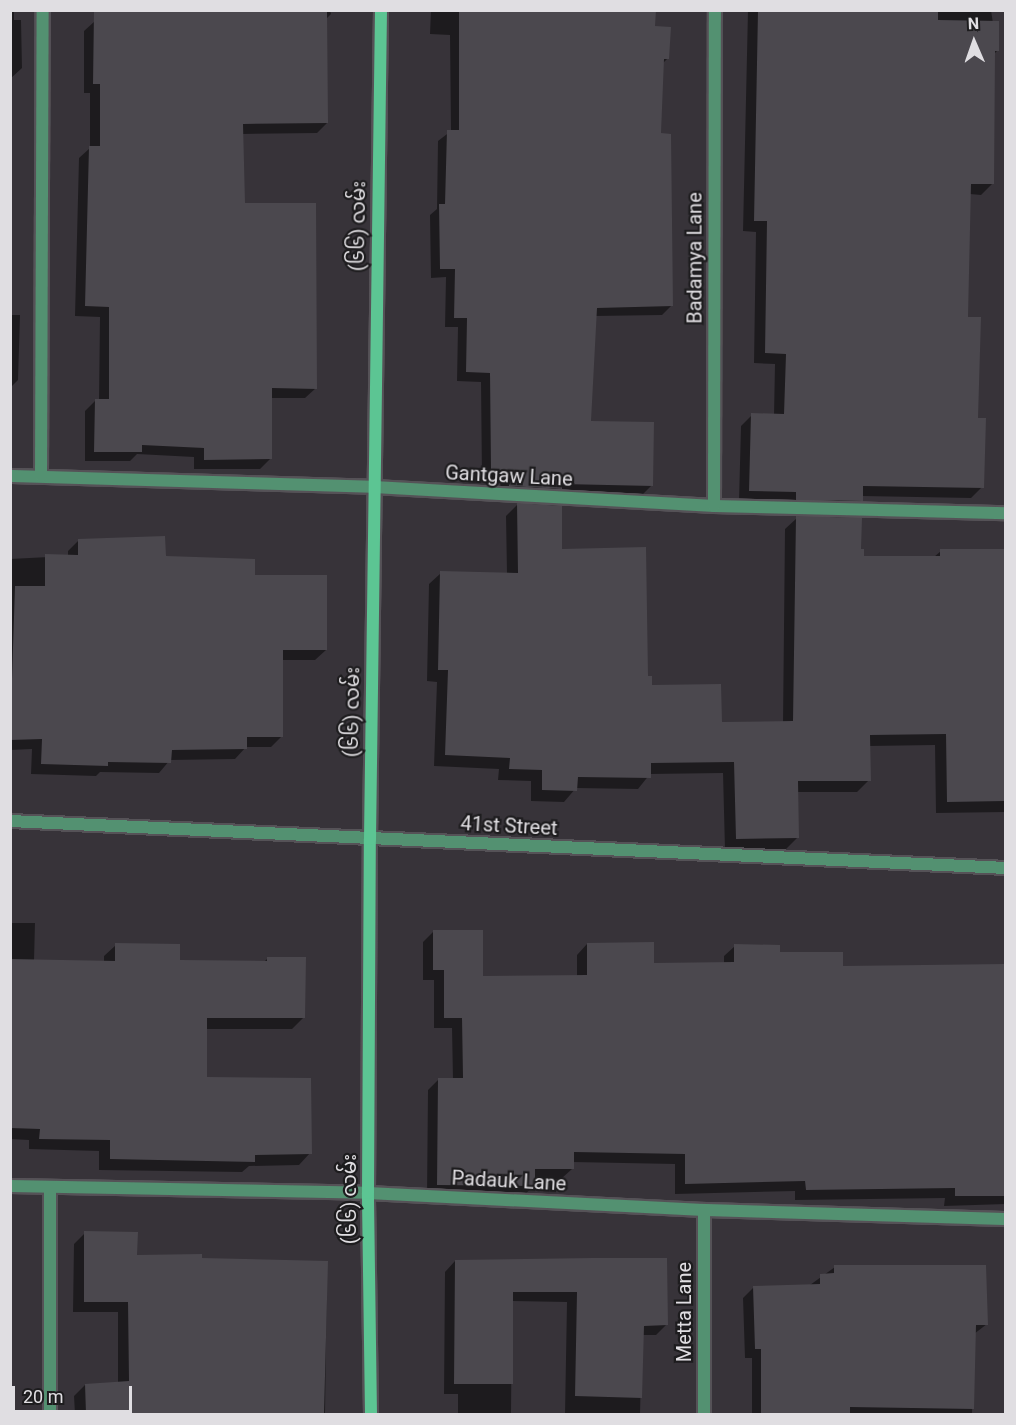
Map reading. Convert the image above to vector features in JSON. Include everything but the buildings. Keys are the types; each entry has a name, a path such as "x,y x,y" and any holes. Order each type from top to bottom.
{"street":[{"path":"40,476 43,10"},
{"name":"(၆၆) လမ်း","path":"370,1414 368,1193 370,839 381,10"},
{"name":"Badamya Lane","path":"714,506 715,10"},
{"name":"Gantgaw Lane","path":"10,476 374,487 714,506 1005,513"},
{"name":"41st Street","path":"10,821 1005,868"},
{"name":"Padauk Lane","path":"10,1186 368,1193 704,1210 1005,1219"},
{"path":"50,1414 51,1187"},
{"name":"Metta Lane","path":"704,1210 704,1414"}]}
